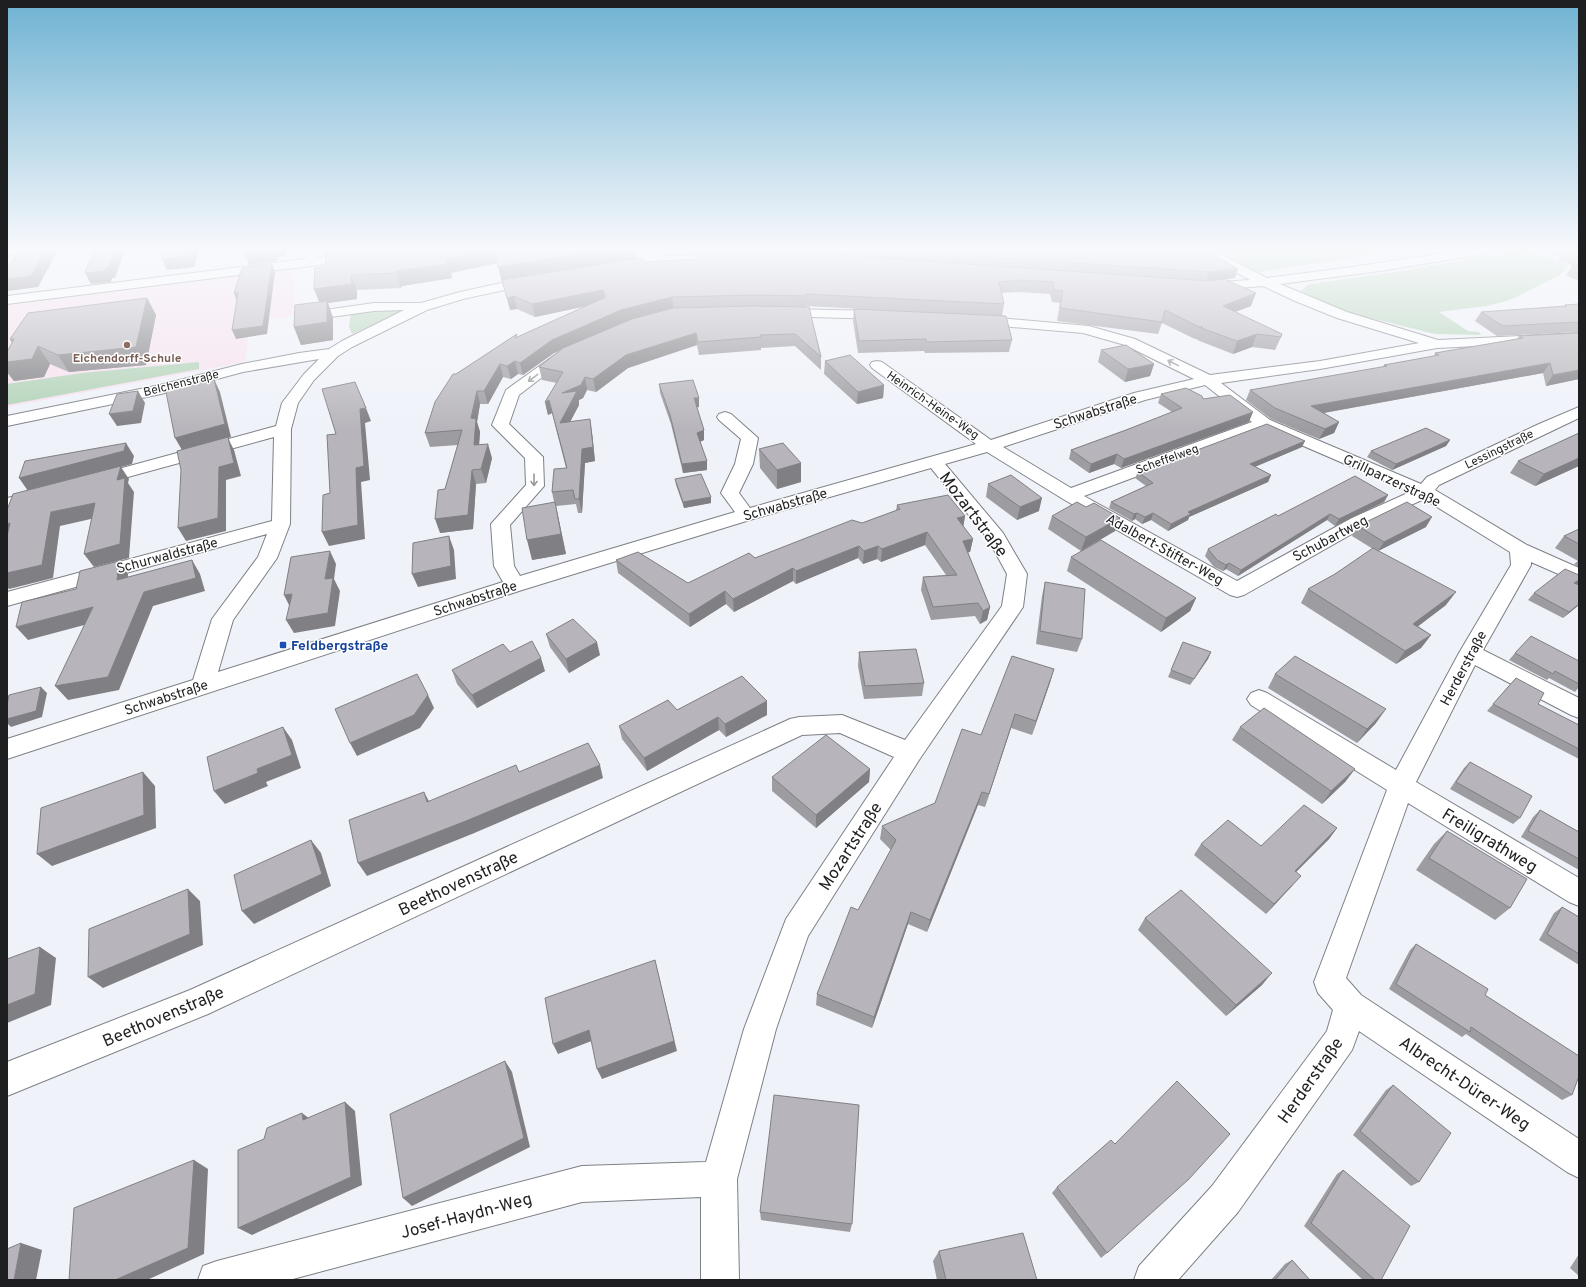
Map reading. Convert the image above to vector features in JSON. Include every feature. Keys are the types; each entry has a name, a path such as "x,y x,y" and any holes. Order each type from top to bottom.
{"street":[{"path":"302,317 352,310"},
{"path":"203,685 223,619 267,558 281,524 283,429 290,403 309,377 333,353 381,326 415,310"},
{"path":"1331,310 1376,326 1437,344"},
{"path":"770,313 897,316"},
{"name":"Grillparzerstraße","path":"960,320 1039,324 1084,329 1130,342 1208,380 1264,423 1424,492 1520,549 1579,576"},
{"name":"Schwabstraße","path":"7,749 515,585 746,514 989,446 1140,396 1208,380 1320,365 1437,344 1579,337"},
{"path":"515,585 504,566 500,524 535,486 534,457 500,425 512,393 560,357 574,351"},
{"name":"Belchenstraße","path":"7,421 161,389 242,368 299,357 333,353"},
{"name":"Heinrich-Heine-Weg","path":"876,365 989,446"},
{"name":"Lessingstraße","path":"1424,492 1433,481 1579,412"},
{"path":"725,417 750,438 744,464 730,493 746,514"},
{"name":"Scheffelweg","path":"1069,495 1264,423"},
{"path":"76,486 283,429"},
{"name":"Adalbert-Stifter-Weg","path":"989,446 1069,495 1237,590"},
{"name":"Mozartstraße","path":"720,1280 719,1179 760,1029 796,929 910,753 1012,607 1017,574 996,537 934,461"},
{"path":"7,504 53,492"},
{"name":"Schubartweg","path":"1237,590 1359,522 1424,492"},
{"name":"Schurwaldstraße","path":"7,599 281,524"},
{"name":"Herderstraße","path":"1154,1280 1224,1199 1341,1039 1350,1006 1330,982 1401,786 1470,653 1521,565 1520,549"},
{"path":"1470,653 1579,709"},
{"path":"1259,698 1401,786"},
{"name":"Beethovenstraße","path":"7,1079 197,1003 799,726 842,724 910,753"},
{"name":"Freiligrathweg","path":"1401,786 1579,893"},
{"name":"Albrecht-Dürer-Weg","path":"1350,1006 1579,1160"},
{"name":"Josef-Haydn-Weg","path":"217,1280 582,1184 719,1179"}],"shaded area":[{"name":"Eichendorff-Schule","path":"7,310 296,310 296,315 250,323 245,362 7,407"}],"green space":[{"path":"401,310 352,334 349,327 351,313"},
{"path":"1343,310 1455,310 1439,312 1468,331 1479,332 1481,335 1435,334"},
{"path":"199,362 199,369 7,405 7,384 82,373"}],"building":[{"path":"51,310 144,310 136,347 58,355 38,346 32,359 7,362 7,352 14,339 10,339 28,313"},
{"path":"235,310 265,310 263,326 232,330"},
{"path":"295,310 327,310 327,322 294,327"},
{"path":"577,310 621,310 552,340 520,363 515,361 507,366 500,364 484,391 477,391 471,418 476,419 474,445 488,444 481,469 472,470 468,515 435,519 438,490 445,489 462,430 425,433 435,402 453,374 456,374 517,334 515,338"},
{"path":"665,310 810,310 821,357 795,334 760,335 761,337 698,342 696,333 626,355 593,379 585,377 581,385 562,393 577,391 560,423 590,419 593,447 582,449 579,499 575,499 573,490 552,492 554,469 567,468 549,400 545,402 563,372 539,367 563,348 632,319"},
{"path":"854,310 1006,316 1012,340 926,342 926,339 859,341"},
{"path":"1075,310 1165,310 1162,322"},
{"path":"1165,310 1232,310 1282,334 1281,337 1257,334 1237,341 1201,328 1203,327 1199,327"},
{"path":"1509,310 1579,310 1579,322 1503,326 1481,312"},
{"path":"1579,333 1579,370 1553,375 1550,363 1311,406 1339,422 1325,429 1275,408 1250,390 1387,366 1384,365 1439,355 1435,353 1523,338 1519,336"},
{"path":"1126,345 1154,364 1128,369 1101,350"},
{"path":"850,355 884,385 858,392 825,361"},
{"path":"214,379 225,424 175,438 165,387"},
{"path":"693,380 699,398 694,398 704,430 697,433 707,461 682,464 670,415 659,384"},
{"path":"355,382 366,408 360,409 364,466 356,468 358,525 322,532 323,495 330,493 327,435 336,434 322,389"},
{"path":"1186,388 1202,396 1203,399 1230,395 1253,412 1124,459 1117,454 1091,464 1071,450 1182,408 1161,394"},
{"path":"138,391 133,411 109,414 117,394"},
{"path":"1267,424 1305,441 1250,464 1271,475 1188,512 1191,514 1171,524 1153,513 1145,517 1137,513 1134,514 1111,502 1153,483 1138,472"},
{"path":"1426,428 1450,440 1396,464 1371,451"},
{"path":"1579,433 1579,458 1544,474 1518,461"},
{"path":"228,437 234,463 219,467 218,518 178,528 181,470 177,451"},
{"path":"126,443 124,451 19,478 25,461"},
{"path":"783,443 801,463 777,470 759,449"},
{"path":"121,466 117,480 125,478 120,544 84,554 95,503 51,512 42,565 7,573 7,536 10,523 7,524 7,510 13,494"},
{"path":"701,474 711,497 683,502 675,479"},
{"path":"1011,475 1042,498 1020,507 988,484"},
{"path":"1355,476 1388,495 1339,519 1330,514 1241,570 1229,563 1226,565 1217,560 1208,549 1276,514 1278,516"},
{"path":"948,495 965,516 957,518 973,539 963,541 990,607 983,611 978,603 933,607 923,577 957,575 927,532 882,549 878,546 864,551 859,546 796,571 793,568 733,599 725,591 689,614 616,560 638,552 688,583 749,553 755,558 852,520 862,523 900,509 897,505"},
{"path":"555,502 561,534 527,540 522,508"},
{"path":"1077,502 1086,507 1094,503 1120,518 1086,537 1052,516"},
{"path":"1407,502 1432,517 1384,542 1358,526"},
{"path":"1579,529 1579,544 1564,536"},
{"path":"449,536 451,566 412,574 413,543"},
{"path":"1101,540 1196,598 1166,618 1071,557"},
{"path":"1373,548 1456,592 1413,624 1431,635 1405,651 1308,589 1335,574"},
{"path":"330,551 325,579 333,578 328,613 286,620 292,594 284,595 291,557"},
{"path":"192,560 196,578 144,592 108,677 55,686 93,607 16,627 22,602 76,589 80,571 119,561 117,580"},
{"path":"1565,569 1579,575 1579,580 1574,583 1579,585 1579,604 1569,612 1534,593"},
{"path":"1045,582 1085,589 1082,639 1040,631"},
{"path":"573,619 597,642 566,659 546,634"},
{"path":"1531,636 1579,661 1579,684 1555,671 1553,674 1515,653"},
{"path":"532,641 541,658 472,695 452,670 503,644 510,652"},
{"path":"1183,642 1211,652 1194,679 1171,670"},
{"path":"916,649 924,683 865,686 859,652"},
{"path":"1012,656 1054,669 1036,721 1015,714 989,794 982,792 930,920 911,912 874,1017 817,994 851,907 858,910 896,840 882,826 935,803 962,729 981,735"},
{"path":"1295,656 1386,709 1367,729 1275,674"},
{"path":"417,674 428,695 414,715 350,743 335,709"},
{"path":"742,676 767,701 725,724 718,717 644,758 619,726 668,700 677,710"},
{"path":"1516,678 1544,693 1538,704 1579,725 1579,749 1493,704"},
{"path":"41,687 36,711 7,719 9,695"},
{"path":"1264,708 1355,769 1331,791 1240,727"},
{"path":"283,727 292,755 257,769 258,773 214,791 207,757"},
{"path":"826,735 870,769 816,815 772,777"},
{"path":"588,743 600,765 466,821 358,863 349,820 424,792 427,802 516,765 519,772"},
{"path":"1470,762 1532,796 1520,818 1456,782"},
{"path":"143,772 144,815 37,854 41,808"},
{"path":"1304,805 1337,828 1295,871 1301,876 1274,904 1201,844 1228,820 1261,846"},
{"path":"1540,810 1579,832 1579,859 1528,831"},
{"path":"1447,831 1527,879 1510,908 1429,858"},
{"path":"311,840 322,874 242,911 234,875"},
{"path":"188,889 190,934 88,977 89,929"},
{"path":"1181,890 1272,973 1236,1005 1145,918"},
{"path":"1562,907 1579,917 1579,954 1547,934"},
{"path":"1416,944 1488,989 1485,995 1579,1056 1579,1076 1572,1095 1471,1027 1470,1032 1396,984"},
{"path":"40,947 35,994 7,1005 7,959"},
{"path":"655,960 674,1041 597,1069 589,1030 553,1044 545,998"},
{"path":"505,1061 524,1138 403,1198 390,1114"},
{"path":"1177,1081 1230,1134 1189,1179 1107,1253 1057,1187 1111,1140 1115,1144"},
{"path":"1393,1085 1451,1133 1419,1182 1360,1131"},
{"path":"774,1095 859,1105 852,1224 760,1212"},
{"path":"345,1102 351,1177 238,1228 238,1150 264,1139 267,1128 302,1113 303,1120"},
{"path":"194,1160 188,1248 115,1280 69,1280 74,1208"},
{"path":"1343,1170 1410,1226 1381,1280 1375,1280 1311,1223"},
{"path":"1023,1233 1037,1280 946,1280 939,1251"},
{"path":"21,1243 14,1280 7,1280 7,1249"},
{"path":"1292,1260 1310,1280 1275,1280"}],"place":[{"name":"Eichendorff-Schule","path":"127,345"},
{"name":"Feldbergstraße","path":"283,645"}]}
